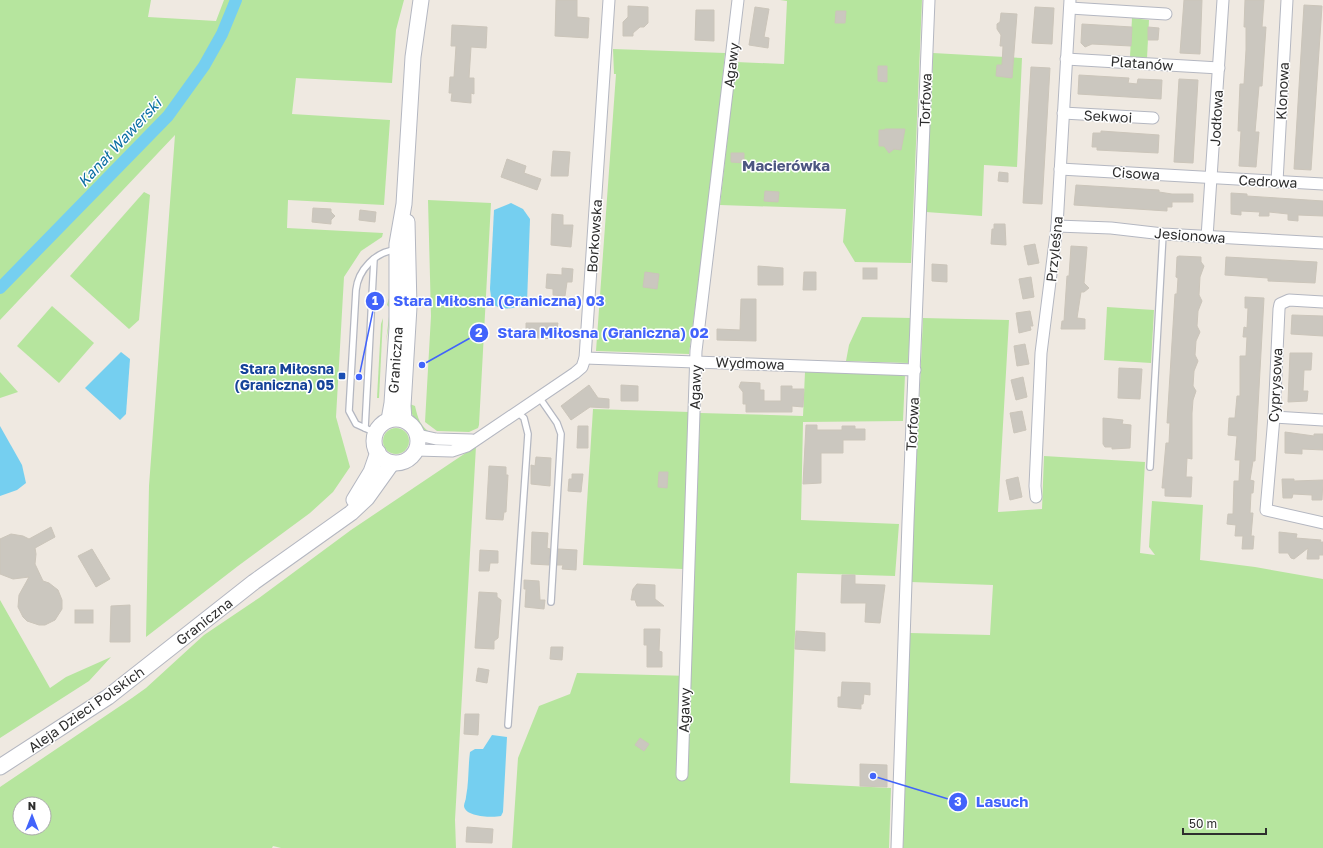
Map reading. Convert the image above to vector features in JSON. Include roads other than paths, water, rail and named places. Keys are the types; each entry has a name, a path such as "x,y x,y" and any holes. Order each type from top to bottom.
{"street":[{"name":"Graniczna","path":"389,420 392,403 402,252 407,218 404,204 413,50 421,0"},
{"name":"Borkowska","path":"585,358 610,0"},
{"name":"Agawy","path":"682,776 696,361 738,0"},
{"name":"Torfowa","path":"897,848 929,0"},
{"name":"Jodłowa","path":"1207,237 1223,0"},
{"name":"Klonowa","path":"1277,182 1288,0"},
{"path":"1070,4 1166,14"},
{"name":"Przyleśna","path":"1036,497 1035,486 1043,337 1057,226 1070,4"},
{"name":"Platanów","path":"1066,59 1218,68"},
{"name":"Sekwoi","path":"1063,113 1153,118"},
{"name":"Cisowa","path":"1060,169 1212,178"},
{"name":"Cedrowa","path":"1212,178 1323,184"},
{"name":"Jesionowa","path":"1057,226 1111,228 1163,234 1323,243"},
{"name":"Graniczna","path":"402,252 409,300 404,420"},
{"name":"Cyprysowa","path":"1323,302 1289,300 1280,304 1274,417 1266,510 1323,523"},
{"name":"Wydmowa","path":"585,358 915,370"},
{"path":"417,443 456,450 467,446 579,370 585,358"},
{"path":"1274,417 1323,420"},
{"path":"389,420 404,420 413,426 417,443 406,460 392,463 386,460 378,452 370,431 380,427 389,420"},
{"name":"Graniczna","path":"335,523 364,486 378,452"},
{"name":"Graniczna","path":"170,648 254,582 361,505 392,463"},
{"name":"Aleja Dzieci Polskich","path":"0,767 108,697 170,648"}],"lane":[{"path":"1150,468 1163,234"},
{"path":"370,431 352,419 349,410 356,286 362,270 374,259 389,251 402,252"},
{"path":"370,431 374,259"},
{"path":"539,396 561,434 551,602"},
{"path":"508,725 528,434 524,418 517,412"}],"water":[{"path":"511,203 523,209 530,219 527,303 513,308 501,308 492,304 490,289 494,210"},
{"path":"121,352 130,359 126,414 120,420 85,388"},
{"path":"0,426 22,465 26,483 17,490 0,496"},
{"path":"492,735 507,737 503,812 501,816 486,817 474,815 466,810 464,806 468,786 470,752 475,749 483,749"}],"waterway":[{"name":"Kanał Wawerski","path":"0,288 168,116 204,66 222,34 236,0"}],"place":[{"name":"Stara Miłosna (Graniczna) 02","path":"422,365"},
{"name":"Stara Miłosna (Graniczna) 05","path":"342,376"},
{"name":"Stara Miłosna (Graniczna) 03","path":"359,377"},
{"name":"Lasuch","path":"873,776"}],"district":[{"name":"Macierówka","path":"786,165"}]}
